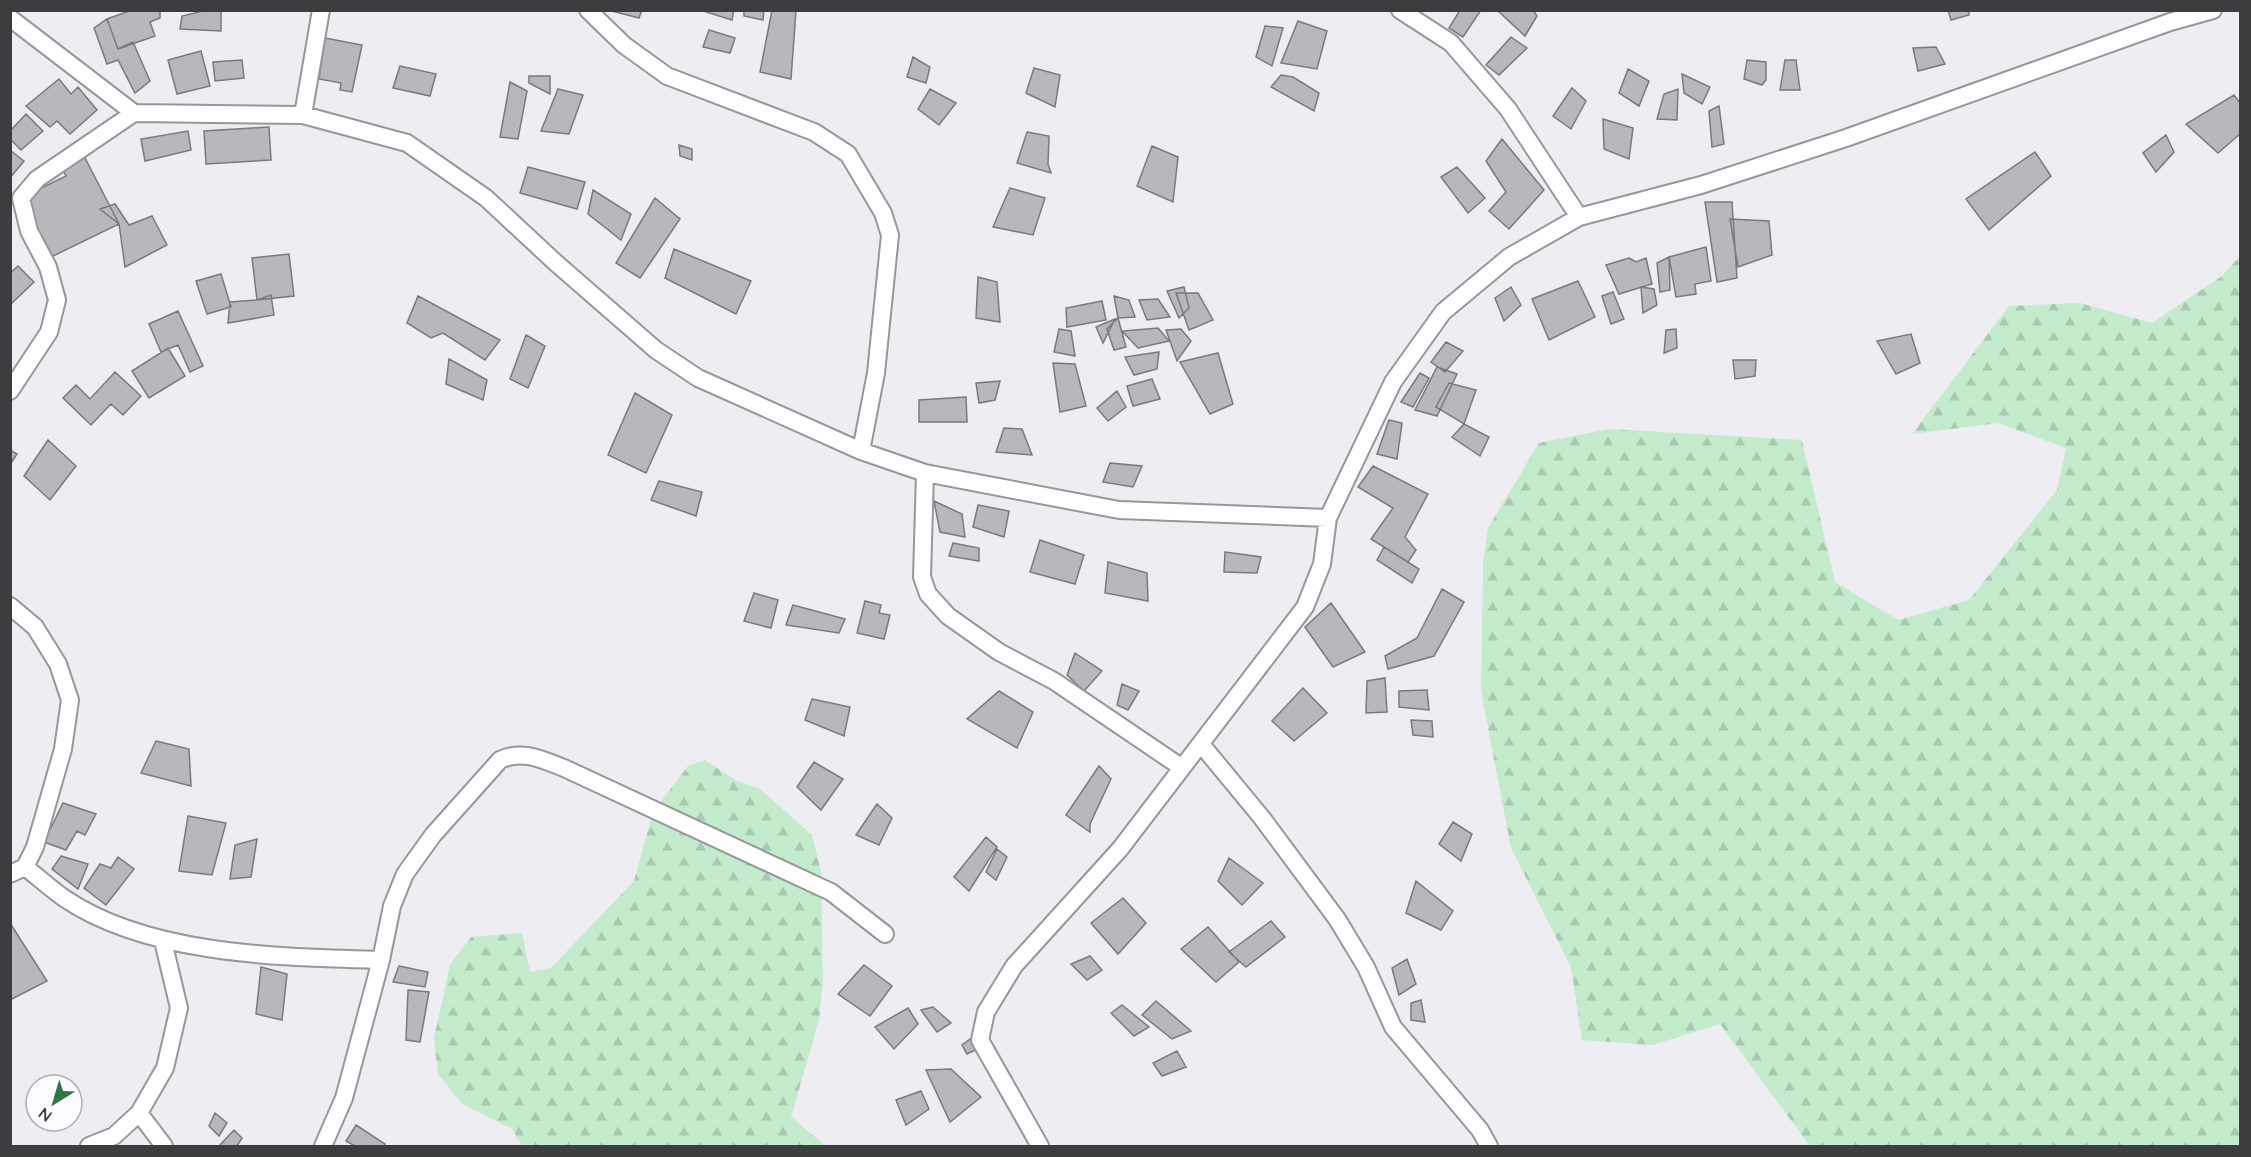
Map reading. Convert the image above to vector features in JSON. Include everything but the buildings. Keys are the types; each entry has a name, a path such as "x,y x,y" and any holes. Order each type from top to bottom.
{"street":[{"path":"303,115 321,10"},
{"path":"588,10 624,45 667,76 814,132 848,154 883,213 890,235 876,373 861,451"},
{"path":"1400,10 1451,43 1508,109 1579,216"},
{"path":"1040,1146 980,1040 986,1012 1014,966 1120,849 1305,607 1322,564 1328,518 1393,382 1443,312 1509,257 1579,216 1701,185 1846,138 2170,22 2213,10"},
{"path":"10,18 134,113"},
{"path":"10,391 49,332 57,300 48,267 29,231 21,198 38,179 134,113 303,115 407,143 486,198 656,350 698,378 861,451 925,473 1119,510 1328,518"},
{"path":"925,473 922,578 928,594 948,616 999,652 1054,681 1181,767"},
{"path":"10,606 35,627 58,664 70,700 63,749 35,847 18,870 65,899 107,920 163,940 277,957 381,960"},
{"path":"1201,744 1262,819 1337,919 1366,967 1393,1027 1480,1130 1489,1146"},
{"path":"323,1146 344,1098 381,960 392,906 405,874 433,835 500,760 509,756 526,755 564,768 831,892 885,934"},
{"path":"89,1146 114,1137 139,1113 165,1068 179,1008 163,940"},
{"path":"139,1113 164,1146"}],"green space":[{"path":"2240,256 2240,1146 1810,1146 1720,1024 1652,1045 1582,1040 1571,967 1511,848 1481,691 1483,563 1488,528 1539,443 1609,429 1802,440 1835,582 1898,620 1969,600 2057,490 2066,448 1998,423 1912,434 2009,306 2080,303 2152,323 2222,276"},
{"path":"705,760 735,780 760,789 812,835 821,872 823,979 819,1020 791,1117 826,1146 522,1146 512,1129 462,1104 438,1074 434,1038 450,965 471,937 522,933 530,972 551,968 634,881 653,812 688,766"}]}
